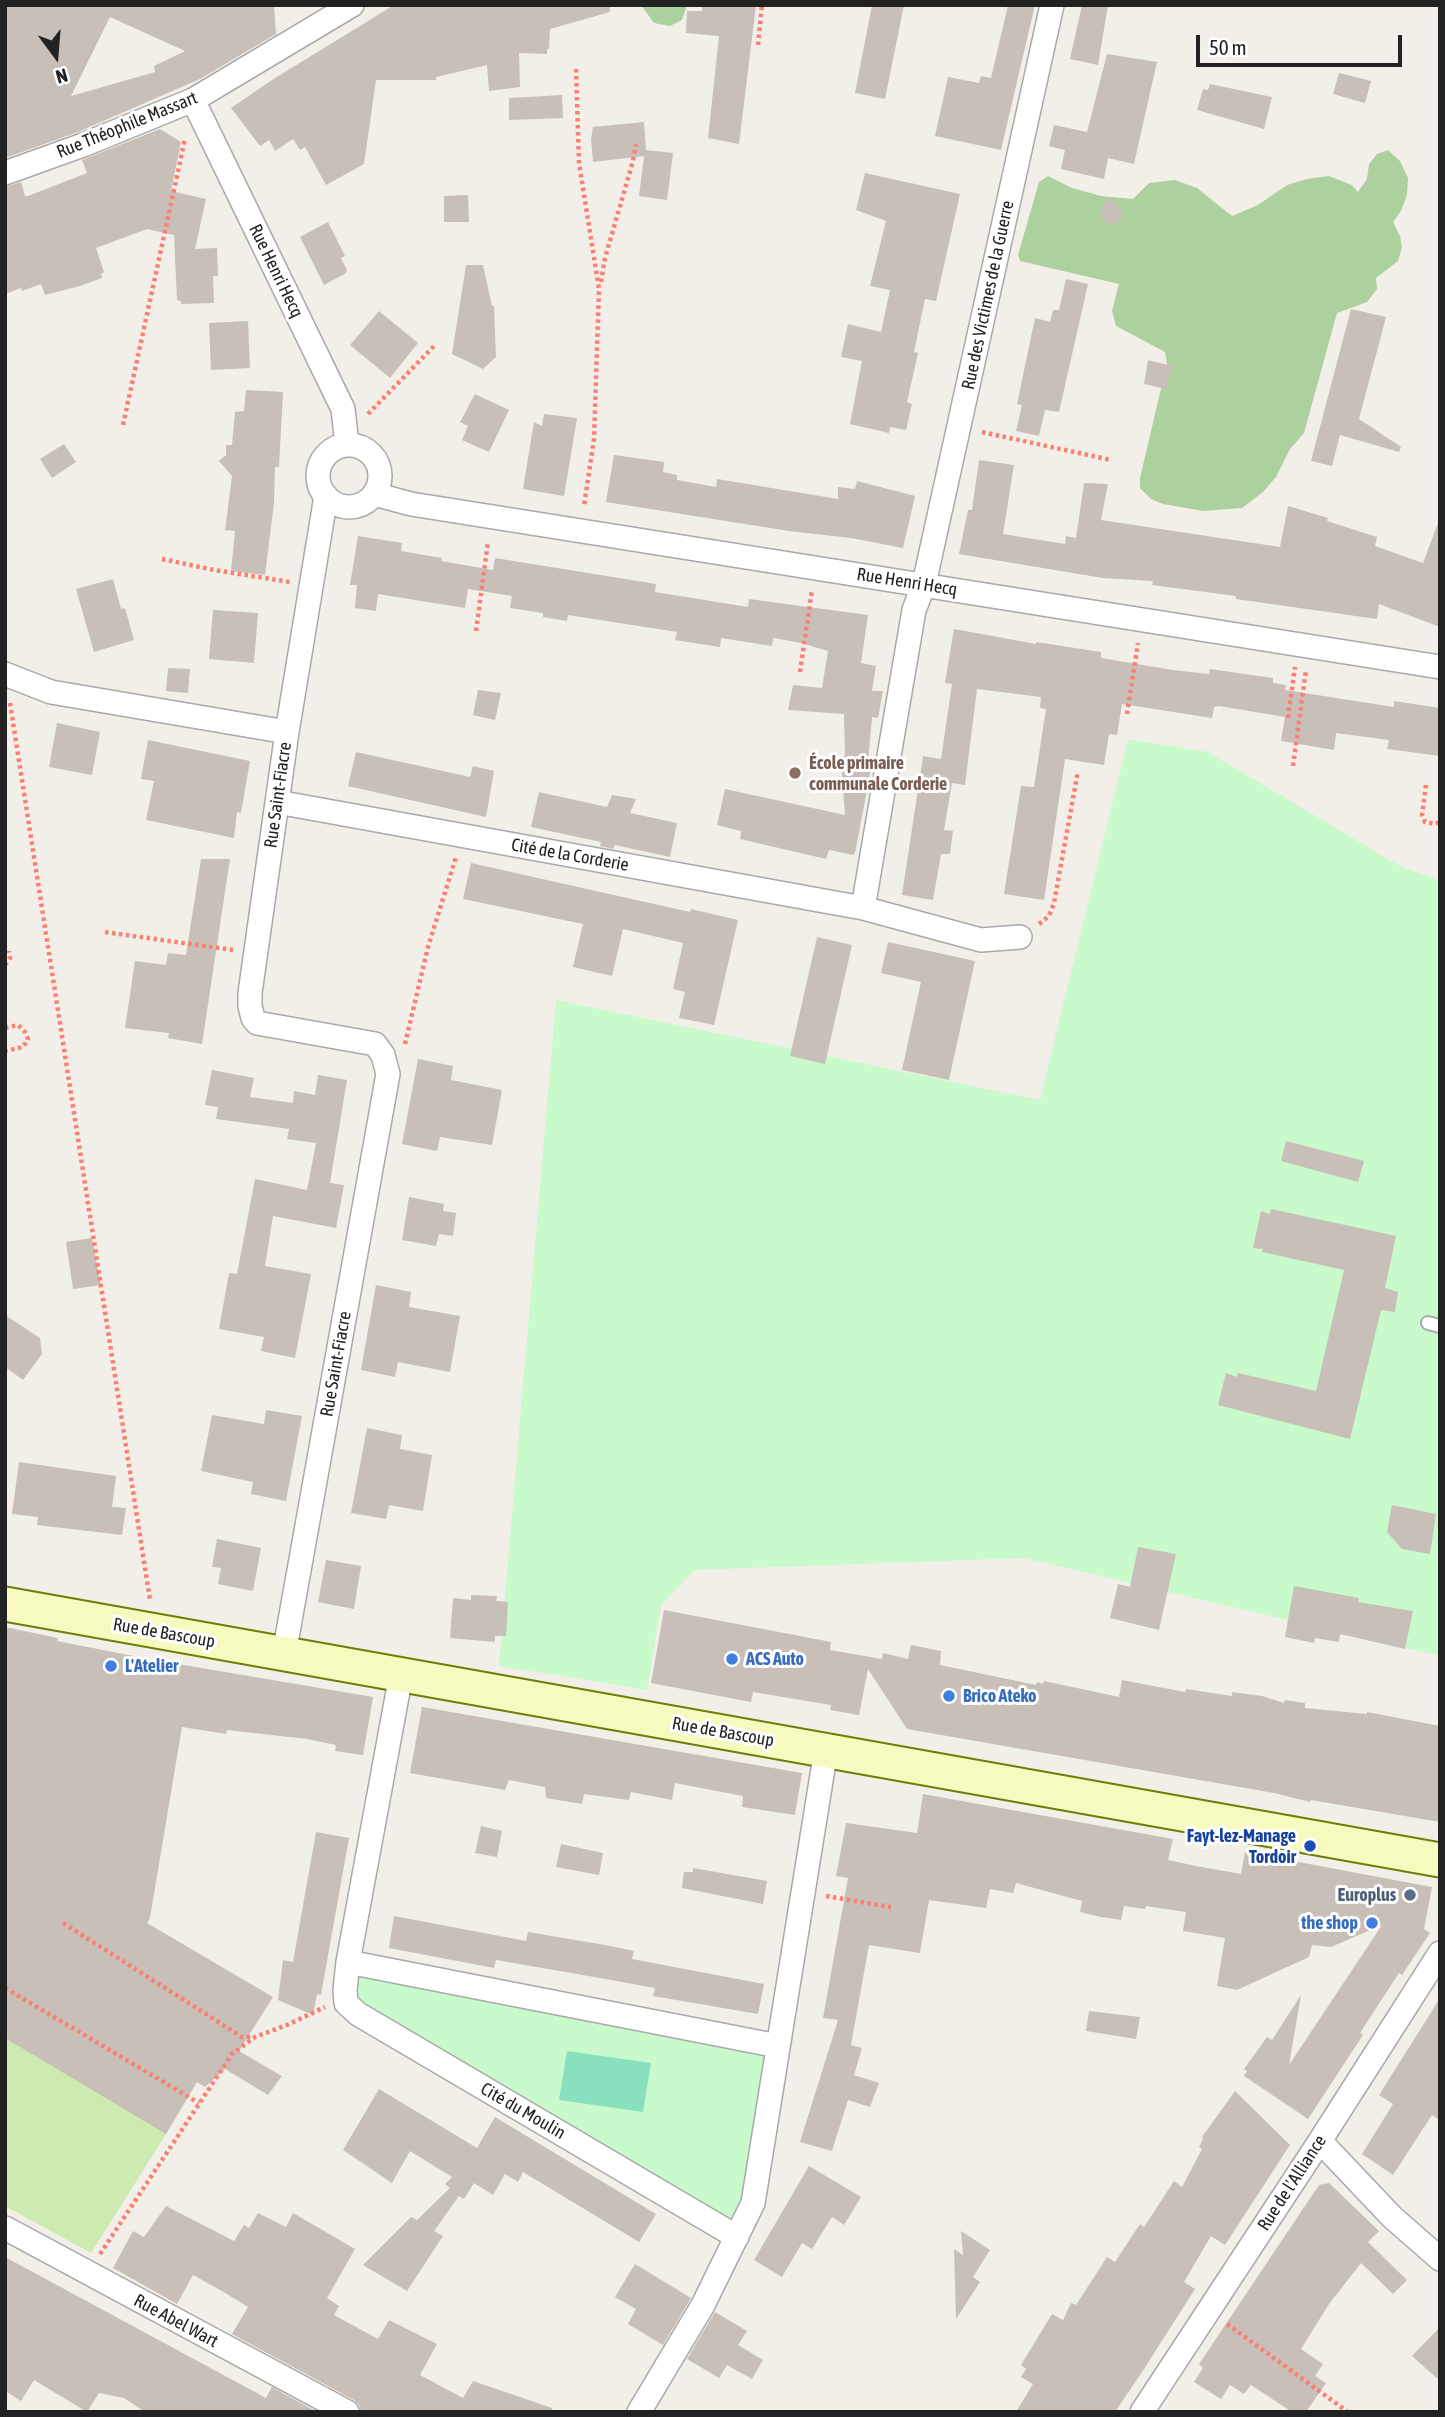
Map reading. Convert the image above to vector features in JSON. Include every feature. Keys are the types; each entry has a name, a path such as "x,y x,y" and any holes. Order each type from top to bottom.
{"main road":[{"name":"Rue de Bascoup","path":"5,1604 1440,1860"}],"street":[{"name":"Rue Théophile Massart","path":"5,173 83,145 193,100 352,5"},
{"name":"Rue des Victimes de la Guerre","path":"924,584 1052,5"},
{"name":"Rue Henri Hecq","path":"193,100 343,409 347,445"},
{"path":"347,445 363,448 372,454 381,473 374,494 356,506 345,507 334,503 320,487 318,477 321,462 337,447 347,445"},
{"name":"Rue Henri Hecq","path":"374,494 411,504 1440,667"},
{"name":"Rue Saint-Fiacre","path":"284,1654 388,1074 383,1055 374,1044 257,1023 250,1006 277,802 326,496"},
{"path":"863,908 914,610 924,584"},
{"name":"Rue Saint-Fiacre","path":"6,674 51,692 288,732"},
{"name":"Cité de la Corderie","path":"277,802 863,908 981,940 1020,937"},
{"path":"346,2003 348,1962 401,1675"},
{"path":"639,2412 703,2305 752,2203 826,1750"},
{"name":"Rue de l'Alliance","path":"1142,2412 1440,1953"},
{"path":"348,1962 778,2046"},
{"name":"Cité du Moulin","path":"346,2003 358,2014 737,2237"},
{"path":"1320,2141 1392,2217 1440,2259"},
{"name":"Rue Abel Wart","path":"5,2228 347,2412"}],"path":[{"path":"758,45 762,5"},
{"path":"576,69 579,163 600,289"},
{"path":"122,425 193,100"},
{"path":"580,530 594,439 600,289 605,258 636,144"},
{"path":"347,445 359,423 436,344"},
{"path":"959,426 1111,460"},
{"path":"476,631 492,516"},
{"path":"162,559 311,585"},
{"path":"800,672 816,567"},
{"path":"1127,715 1143,620"},
{"path":"1288,718 1304,645"},
{"path":"1293,766 1304,645"},
{"path":"6,674 150,1598 146,1630"},
{"path":"1020,937 1049,916 1054,903 1078,771"},
{"path":"1426,785 1422,815 1425,821 1434,824 1440,822"},
{"path":"388,1074 405,1045 428,947 462,836"},
{"path":"105,932 256,953"},
{"path":"5,965 10,958 9,951"},
{"path":"5,1028 18,1025 28,1039 23,1047 5,1051"},
{"path":"803,1892 891,1907"},
{"path":"63,1923 242,2037 255,2037"},
{"path":"5,1988 199,2103"},
{"path":"88,2274 232,2054 255,2037 322,2008 346,2003"},
{"path":"1207,2313 1348,2412"}],"green space":[{"path":"641,5 687,5 682,20 670,26 654,23"},
{"path":"1388,150 1400,161 1408,178 1407,195 1393,222 1402,247 1398,261 1376,278 1377,289 1367,302 1337,313 1304,433 1290,449 1276,477 1263,492 1242,508 1203,511 1163,504 1151,499 1140,488 1140,478 1167,363 1165,352 1116,326 1112,311 1119,284 1020,261 1018,255 1039,182 1048,176 1072,188 1101,196 1133,199 1149,183 1175,180 1197,188 1232,216 1258,205 1287,185 1307,179 1329,176 1352,185 1358,192 1367,179 1369,164 1377,154"},
{"path":"1128,739 1208,752 1398,865 1440,881 1440,1656 1024,1558 695,1570 661,1605 647,1690 499,1666 556,1000 1040,1100"},
{"path":"348,1962 778,2046 737,2237 358,2014"},
{"path":"5,2036 168,2131 91,2253 5,2206"},
{"path":"567,2051 651,2063 643,2112 559,2100"}],"building":[{"path":"5,5 274,5 276,34 200,79 78,132 5,158","holes":["110,17 185,51 154,66 155,72 71,96"]},
{"path":"394,5 610,5 610,12 550,29 547,54 519,53 520,87 489,91 487,65 436,77 436,80 376,80 364,164 326,185 305,147 300,150 293,139 275,151 269,140 260,146 231,108"},
{"path":"702,5 756,5 739,144 708,138 719,36 686,33 687,11 702,11"},
{"path":"872,5 904,5 885,99 855,93"},
{"path":"1008,5 1035,5 1001,150 935,136 948,77 979,83 981,76 991,78"},
{"path":"1082,5 1108,5 1098,65 1070,59"},
{"path":"1107,54 1157,62 1134,164 1108,158 1104,179 1061,169 1065,150 1049,146 1054,125 1087,132"},
{"path":"1339,73 1371,81 1365,103 1333,94"},
{"path":"1210,84 1272,97 1264,129 1197,110 1203,89 1208,90"},
{"path":"562,95 563,118 509,120 509,98"},
{"path":"644,122 646,150 673,153 667,200 639,196 644,156 593,162 593,127"},
{"path":"160,129 181,142 171,191 206,199 195,249 217,248 218,276 213,276 214,303 181,304 181,301 177,300 174,235 147,229 96,248 104,272 101,274 102,278 45,295 41,284 5,294 5,187 21,182 25,196 28,196 87,173 82,160"},
{"path":"865,173 960,194 936,301 925,299 914,352 918,353 907,402 912,404 906,430 890,427 889,433 850,424 862,361 841,357 848,324 881,332 890,290 870,286 886,221 856,210"},
{"path":"468,195 469,222 444,222 444,196"},
{"path":"1109,198 1122,209 1122,219 1115,225 1101,219 1101,210"},
{"path":"328,222 345,256 341,258 347,270 324,285 300,237"},
{"path":"466,265 483,265 494,306 496,357 483,369 452,354"},
{"path":"1066,279 1088,284 1059,412 1045,410 1039,436 1016,431 1022,405 1017,404 1035,318 1050,322 1053,310 1059,310"},
{"path":"1351,309 1386,317 1359,419 1401,447 1399,452 1340,435 1332,466 1311,461"},
{"path":"379,311 418,343 390,378 350,345"},
{"path":"248,321 250,368 211,370 209,323"},
{"path":"1148,360 1172,366 1166,389 1144,384"},
{"path":"246,390 283,392 279,467 275,467 274,503 265,575 231,571 235,531 225,530 232,476 219,461 226,455 226,445 232,445 235,412 244,411"},
{"path":"475,394 509,410 489,452 462,440 468,426 460,422"},
{"path":"544,414 577,418 564,496 523,489 534,422 542,426"},
{"path":"64,444 76,462 52,478 40,459"},
{"path":"614,455 664,462 663,472 677,475 677,480 716,487 717,479 838,499 838,487 855,489 857,481 915,496 903,548 606,502"},
{"path":"979,460 1014,465 1003,534 1065,544 1066,536 1076,538 1084,483 1108,484 1101,520 1280,547 1288,506 1377,537 1375,546 1423,563 1440,523 1440,627 1379,604 1377,619 1152,585 1153,581 1103,578 959,554 968,510 972,510"},
{"path":"358,536 402,543 401,551 493,570 495,558 656,584 655,592 748,607 749,599 868,615 861,663 876,666 872,691 883,691 878,718 872,717 868,763 872,764 855,853 853,855 829,850 826,859 740,839 741,831 717,825 725,789 845,815 841,760 845,755 844,714 788,710 793,685 822,688 828,651 773,638 772,646 721,638 720,647 675,640 677,632 568,615 567,621 543,617 543,613 510,608 512,596 468,589 465,608 378,594 376,611 355,608 357,585 350,585"},
{"path":"113,579 121,609 125,608 134,640 94,652 76,589"},
{"path":"213,610 258,613 254,663 209,659"},
{"path":"954,629 1036,644 1101,652 1101,658 1173,670 1209,674 1210,669 1273,678 1273,683 1286,685 1285,690 1394,707 1394,701 1440,708 1440,756 1387,749 1389,740 1336,733 1334,750 1281,741 1285,717 1219,706 1214,707 1212,718 1122,704 1117,735 1109,734 1104,765 1065,759 1044,900 1004,894 1021,786 1034,787 1046,709 1040,708 1041,697 977,689 965,785 952,783 944,830 953,831 950,854 941,854 933,900 902,895 923,756 941,759 952,684 945,683"},
{"path":"168,668 190,669 188,693 166,691"},
{"path":"478,690 501,693 495,720 473,715"},
{"path":"57,723 100,732 92,775 49,767"},
{"path":"148,740 250,761 241,813 237,812 234,838 146,820 154,781 141,779"},
{"path":"356,752 470,777 473,766 494,771 486,817 348,786"},
{"path":"539,792 607,807 612,795 636,799 630,813 677,823 670,857 615,845 613,849 600,846 601,842 531,827"},
{"path":"201,859 230,859 202,1044 168,1038 169,1033 125,1028 135,961 166,965 168,953 186,955"},
{"path":"471,863 690,912 691,909 738,920 714,1025 679,1018 685,992 673,989 683,943 623,929 612,976 573,967 583,924 463,899"},
{"path":"817,937 852,945 825,1064 790,1056"},
{"path":"888,942 975,961 949,1080 902,1070 921,982 881,973"},
{"path":"418,1059 453,1066 451,1080 502,1090 492,1145 440,1137 437,1151 402,1144"},
{"path":"212,1070 254,1078 250,1097 293,1103 294,1091 315,1095 318,1075 347,1080 330,1183 344,1185 336,1228 273,1216 265,1266 311,1274 295,1358 261,1351 264,1337 219,1329 229,1273 237,1274 255,1179 307,1190 316,1143 287,1139 289,1129 216,1119 218,1107 205,1105"},
{"path":"1286,1141 1364,1161 1358,1182 1281,1161"},
{"path":"409,1197 444,1204 443,1211 456,1213 453,1236 439,1234 436,1246 402,1240"},
{"path":"1271,1209 1396,1236 1385,1288 1398,1292 1395,1312 1381,1310 1350,1439 1218,1405 1226,1373 1237,1377 1238,1373 1316,1391 1344,1270 1253,1248 1261,1211 1270,1214"},
{"path":"92,1238 101,1285 73,1289 66,1242"},
{"path":"376,1285 411,1292 409,1307 460,1316 450,1372 398,1362 395,1377 361,1370"},
{"path":"5,1315 40,1338 42,1354 23,1380 5,1367"},
{"path":"266,1410 302,1416 286,1501 251,1494 253,1482 201,1471 212,1415 264,1424"},
{"path":"367,1428 402,1435 400,1449 432,1455 423,1511 389,1505 386,1519 351,1513"},
{"path":"19,1462 116,1476 112,1507 126,1508 122,1535 37,1525 38,1517 12,1514"},
{"path":"1392,1505 1436,1514 1430,1554 1402,1549 1387,1532"},
{"path":"217,1539 261,1548 253,1591 218,1584 221,1568 212,1567"},
{"path":"1138,1547 1176,1554 1159,1630 1110,1618 1118,1584 1130,1587"},
{"path":"326,1560 361,1566 354,1609 318,1602"},
{"path":"1294,1586 1359,1598 1358,1602 1413,1611 1405,1649 1340,1634 1339,1642 1315,1638 1314,1643 1285,1637"},
{"path":"471,1595 497,1596 496,1601 508,1602 506,1636 495,1636 495,1642 450,1638 453,1598 471,1600"},
{"path":"664,1610 831,1642 830,1650 882,1659 883,1653 908,1659 911,1645 941,1651 940,1665 1036,1685 1037,1682 1043,1684 1044,1681 1119,1697 1122,1680 1185,1692 1186,1689 1232,1696 1232,1692 1262,1696 1284,1703 1285,1700 1305,1703 1305,1708 1367,1712 1440,1726 1440,1822 1311,1800 1310,1802 1274,1793 907,1729 868,1669 859,1715 830,1710 831,1705 753,1692 751,1702 651,1683"},
{"path":"5,1627 58,1638 57,1641 154,1660 373,1697 363,1755 335,1751 336,1745 307,1739 227,1730 226,1734 182,1727 147,1923 273,1997 239,2051 282,2076 268,2095 225,2069 205,2087 197,2082 166,2134 5,2038"},
{"path":"422,1707 802,1773 795,1815 742,1807 743,1796 675,1783 672,1800 631,1792 629,1800 584,1794 582,1804 546,1798 545,1787 509,1780 505,1790 410,1773"},
{"path":"923,1794 1173,1839 1168,1860 1196,1866 1241,1874 1245,1852 1432,1887 1424,1929 1430,1933 1402,1975 1399,1973 1360,2033 1363,2035 1308,2119 1244,2076 1247,2071 1244,2069 1267,2037 1272,2040 1301,1995 1289,2065 1382,1925 1331,1947 1312,1945 1309,1957 1237,1990 1217,1986 1225,1938 1183,1931 1186,1912 1146,1906 1145,1909 1124,1906 1121,1920 1101,1917 1080,1912 1082,1901 1016,1883 1013,1893 990,1889 986,1908 929,1900 920,1953 869,1945 851,2045 862,2048 854,2075 879,2083 870,2107 848,2100 832,2151 800,2142 838,2020 823,2018 848,1878 836,1876 846,1823 917,1833"},
{"path":"481,1826 502,1831 497,1857 475,1853"},
{"path":"316,1832 349,1838 321,1995 317,1994 313,2015 278,2000 283,1960 293,1962"},
{"path":"561,1844 603,1853 599,1875 556,1867"},
{"path":"693,1868 767,1881 763,1904 682,1888 684,1872 693,1872"},
{"path":"394,1916 526,1941 528,1932 605,1945 634,1951 632,1959 764,1984 758,2014 653,1996 655,1988 600,1978 496,1960 494,1968 389,1948"},
{"path":"1440,1998 1440,2120 1432,2115 1393,2175 1362,2154 1393,2104 1379,2095"},
{"path":"1089,2011 1140,2017 1136,2039 1086,2031"},
{"path":"379,2089 477,2148 495,2117 656,2214 639,2242 523,2172 518,2182 505,2174 493,2195 474,2183 464,2199 459,2196 434,2231 443,2236 407,2291 363,2265 411,2217 417,2220 450,2188 445,2184 452,2177 410,2151 392,2183 343,2150"},
{"path":"1235,2091 1290,2145 1225,2245 1211,2236 1184,2282 1195,2289 1115,2412 1016,2412 1033,2384 1021,2377 1026,2369 1021,2365 1052,2314 1063,2320 1071,2303 1076,2305 1107,2257 1115,2262 1140,2224 1144,2227 1174,2181 1182,2187 1202,2149 1199,2147 1202,2137"},
{"path":"809,2166 861,2197 844,2225 832,2217 812,2249 802,2243 782,2277 754,2260"},
{"path":"1329,2183 1379,2231 1368,2242 1407,2280 1393,2294 1361,2263 1329,2304 1301,2349 1323,2364 1315,2376 1326,2383 1306,2412 1292,2412 1251,2385 1244,2394 1230,2385 1221,2399 1194,2382 1203,2368 1199,2364 1319,2185"},
{"path":"166,2206 234,2241 244,2225 249,2228 258,2213 286,2227 293,2213 355,2249 327,2298 339,2306 334,2315 378,2339 389,2320 437,2344 420,2375 463,2398 473,2381 552,2408 552,2412 361,2412 354,2400 232,2334 248,2307 222,2291 193,2275 177,2304 113,2268 133,2231 144,2237"},
{"path":"961,2231 990,2250 973,2277 980,2282 956,2319 954,2249 963,2255"},
{"path":"5,2257 266,2398 272,2387 317,2412 145,2412 124,2398 99,2393 87,2412 34,2380 21,2401 5,2391"},
{"path":"635,2264 691,2298 663,2345 628,2324 636,2309 615,2297"},
{"path":"715,2312 747,2331 738,2345 763,2360 752,2379 727,2365 719,2378 687,2359"},
{"path":"1440,2327 1440,2381 1412,2356"}],"place":[{"name":"École primaire communale Corderie","path":"795,773"},
{"name":"ACS Auto","path":"732,1659"},
{"name":"L'Atelier","path":"111,1666"},
{"name":"Brico Ateko","path":"949,1696"},
{"name":"Fayt-lez-Manage Tordoir","path":"1310,1846"},
{"name":"Europlus","path":"1410,1895"},
{"name":"the shop","path":"1372,1923"}]}
